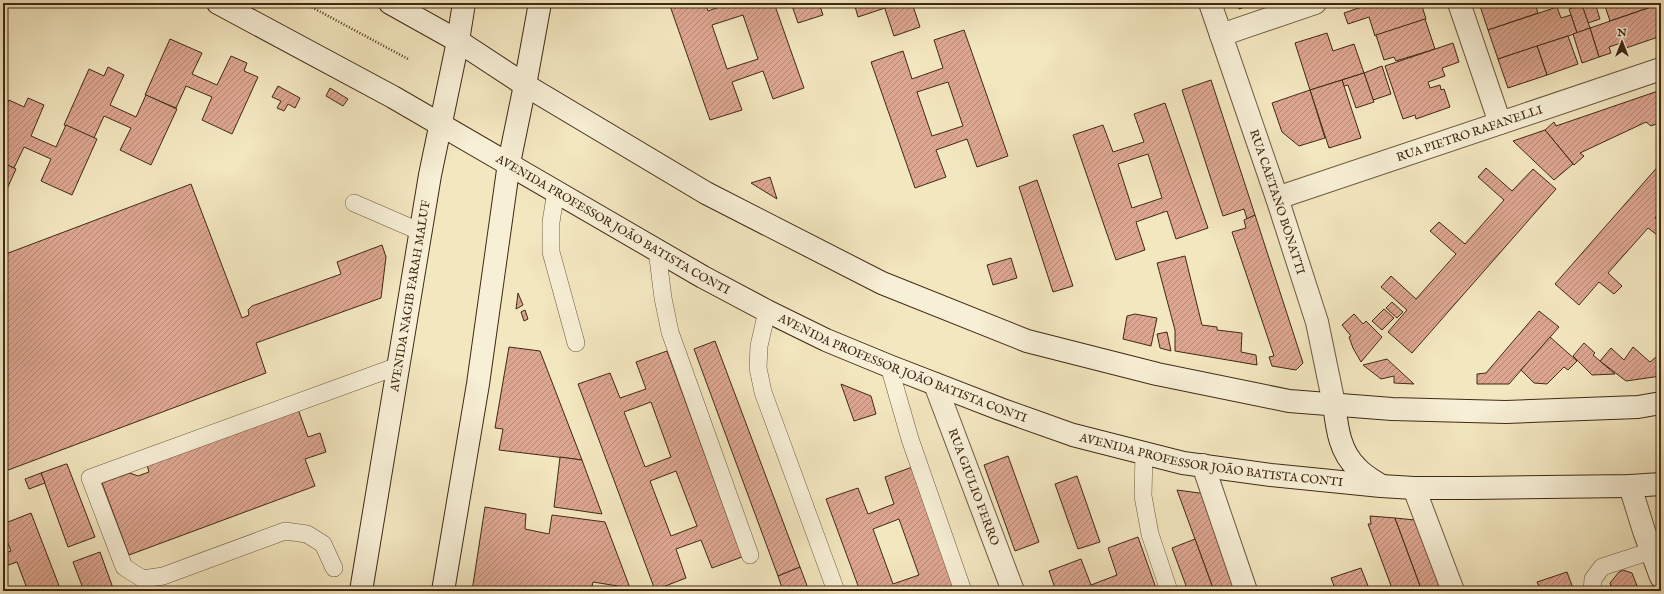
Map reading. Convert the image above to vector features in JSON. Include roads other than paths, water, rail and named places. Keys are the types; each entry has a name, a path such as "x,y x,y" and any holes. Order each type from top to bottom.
{"main road":[{"name":"AVENIDA PROFESSOR JOÃO BATISTA CONTI","path":"218,3 393,97 703,277 767,311 826,340 934,384 1000,410 1073,435 1183,463 1271,475 1381,486 1414,488 1630,486 1661,484"},
{"path":"390,3 458,42 525,85 706,193 882,283 1027,341 1158,374 1289,400 1392,410 1506,412 1638,407 1661,403"},
{"name":"AVENIDA NAGIB FARAH MALUF","path":"361,591 421,232 440,124 458,42 464,3"},
{"path":"443,591 478,384 509,164 540,3"},
{"name":"RUA CAETANO BONATTI","path":"1210,3 1277,198 1317,322 1334,404 1338,432 1345,454 1357,468 1381,486"},
{"path":"1221,35 1315,3"},
{"path":"1459,3 1500,123"},
{"name":"RUA PIETRO RAFANELLI","path":"1277,198 1661,68"},
{"name":"RUA GIULIO FERRO","path":"934,384 1013,591"},
{"path":"1202,465 1246,591"},
{"path":"1630,486 1661,577"},
{"path":"1414,488 1453,591"}],"lane":[{"path":"556,191 551,222 551,252 576,343"},
{"path":"354,203 421,232"},
{"path":"657,250 663,298 670,332 750,555"},
{"path":"767,311 759,346 758,368 763,392 836,591"},
{"path":"334,568 323,544 307,534 285,531 162,576 143,579 124,567 90,478 398,366"},
{"path":"890,366 910,439 963,591"},
{"path":"1144,453 1143,496 1150,534 1169,591"},
{"path":"1592,591 1593,579 1602,567 1651,551"}]}
